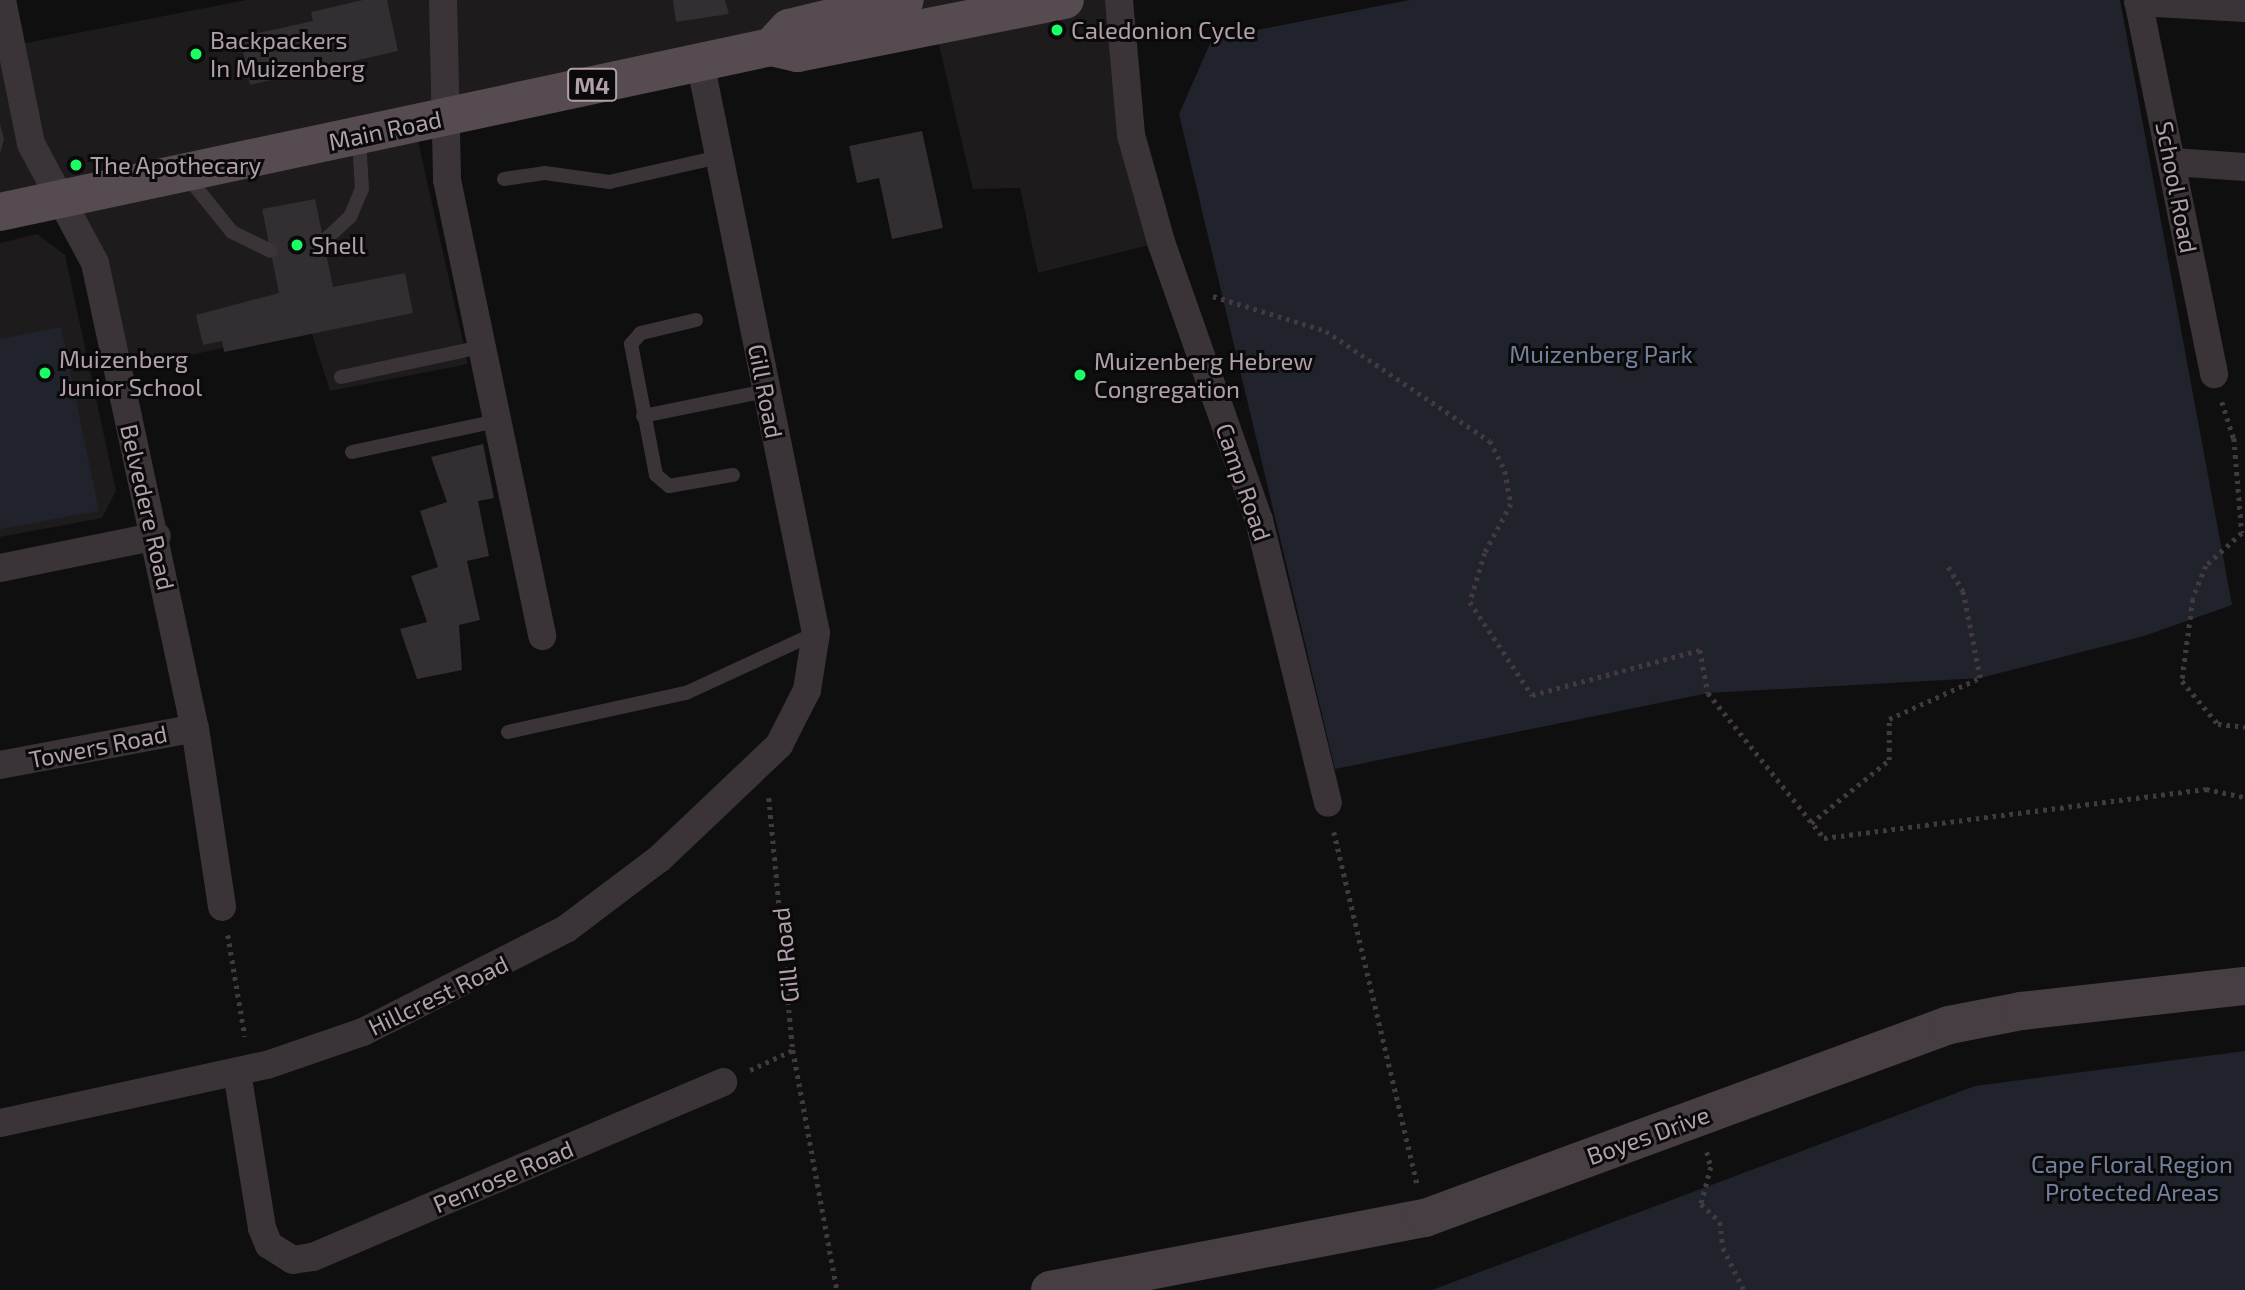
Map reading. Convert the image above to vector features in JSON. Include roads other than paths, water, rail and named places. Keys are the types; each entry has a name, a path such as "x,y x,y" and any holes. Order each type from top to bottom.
{"main road":[{"name":"Main Road","path":"0,212 771,47 797,53 1065,0"},
{"name":"Main Road","path":"771,47 789,28 890,2"},
{"name":"Boyes Drive","path":"1050,1290 1380,1230 1949,1025 2021,1011 2245,986"}],"street":[{"name":"Belvedere Road","path":"2,0 31,144 95,263 157,536 195,728 222,906"},
{"path":"443,0 448,116 447,180 542,636"},
{"name":"Camp Road","path":"1119,0 1131,135 1161,242 1259,520 1328,803"},
{"path":"2138,1 2245,8"},
{"name":"School Road","path":"2138,1 2214,374"},
{"name":"Gill Road","path":"699,62 816,633 796,718"},
{"path":"2173,163 2245,167"},
{"path":"0,568 157,536"},
{"name":"Hillcrest Road","path":"0,1123 237,1072 363,1032 566,929 659,859 762,765 796,718"},
{"name":"Towers Road","path":"0,765 195,728"},
{"name":"Penrose Road","path":"237,1072 257,1207 270,1245 281,1256 313,1257 723,1082"}],"lane":[{"path":"324,241 350,217 362,189 359,134"},
{"path":"505,179 545,173 609,182 719,157"},
{"path":"186,174 232,232 271,251"},
{"path":"696,320 633,340 643,416 663,484 733,475"},
{"path":"341,377 481,347"},
{"path":"643,416 766,391"},
{"path":"352,452 497,421"},
{"path":"508,732 686,693 816,633"}],"place":[{"name":"Caledonion Cycle","path":"1057,30"},
{"name":"Backpackers In Muizenberg","path":"196,54"},
{"name":"The Apothecary","path":"76,165"},
{"name":"Shell","path":"297,245"},
{"name":"Muizenberg Junior School","path":"45,373"},
{"name":"Muizenberg Hebrew Congregation","path":"1080,375"}],"park label":[{"name":"Muizenberg Park","path":"1601,354"},
{"name":"Cape Floral Region Protected Areas","path":"2132,1178"}]}
